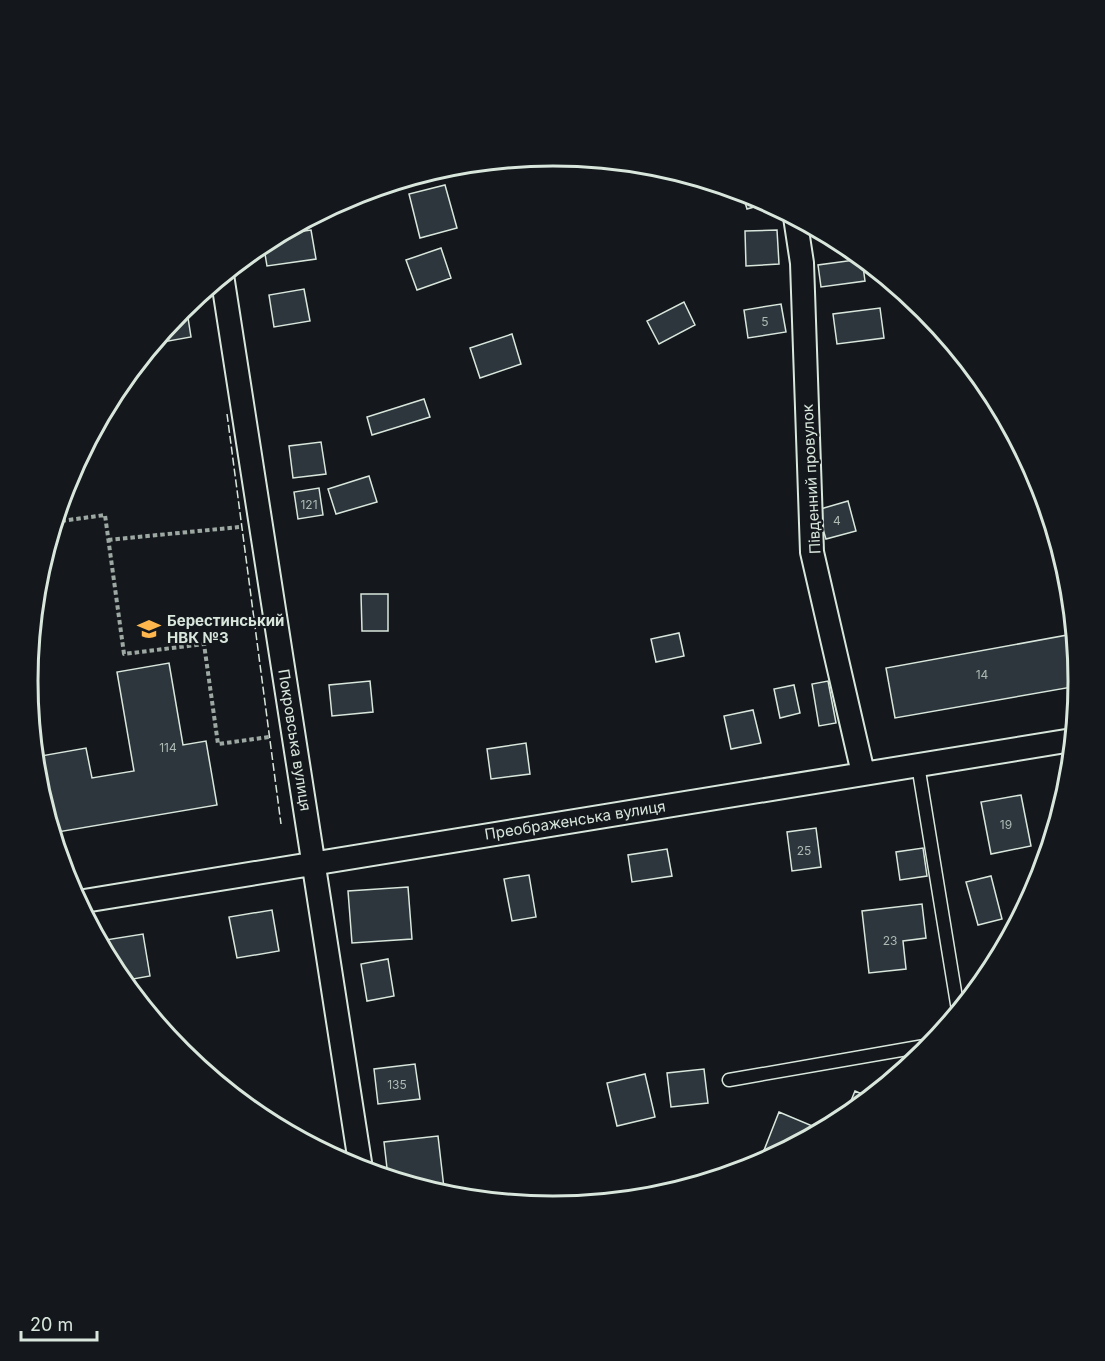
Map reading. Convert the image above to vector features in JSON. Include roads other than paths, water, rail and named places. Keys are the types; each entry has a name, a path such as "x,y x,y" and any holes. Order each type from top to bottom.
{"street":[{"name":"Південний провулок","path":"796,227 801,263 812,552 862,773"},
{"name":"Покровська вулиця","path":"223,285 359,1158"},
{"name":"Преображенська вулиця","path":"87,900 1064,741"}],"lane":[{"path":"918,765 956,1000"},
{"path":"729,1080 914,1048"}],"place":[{"name":"Берестинський НВК №3","path":"149,629"}]}
